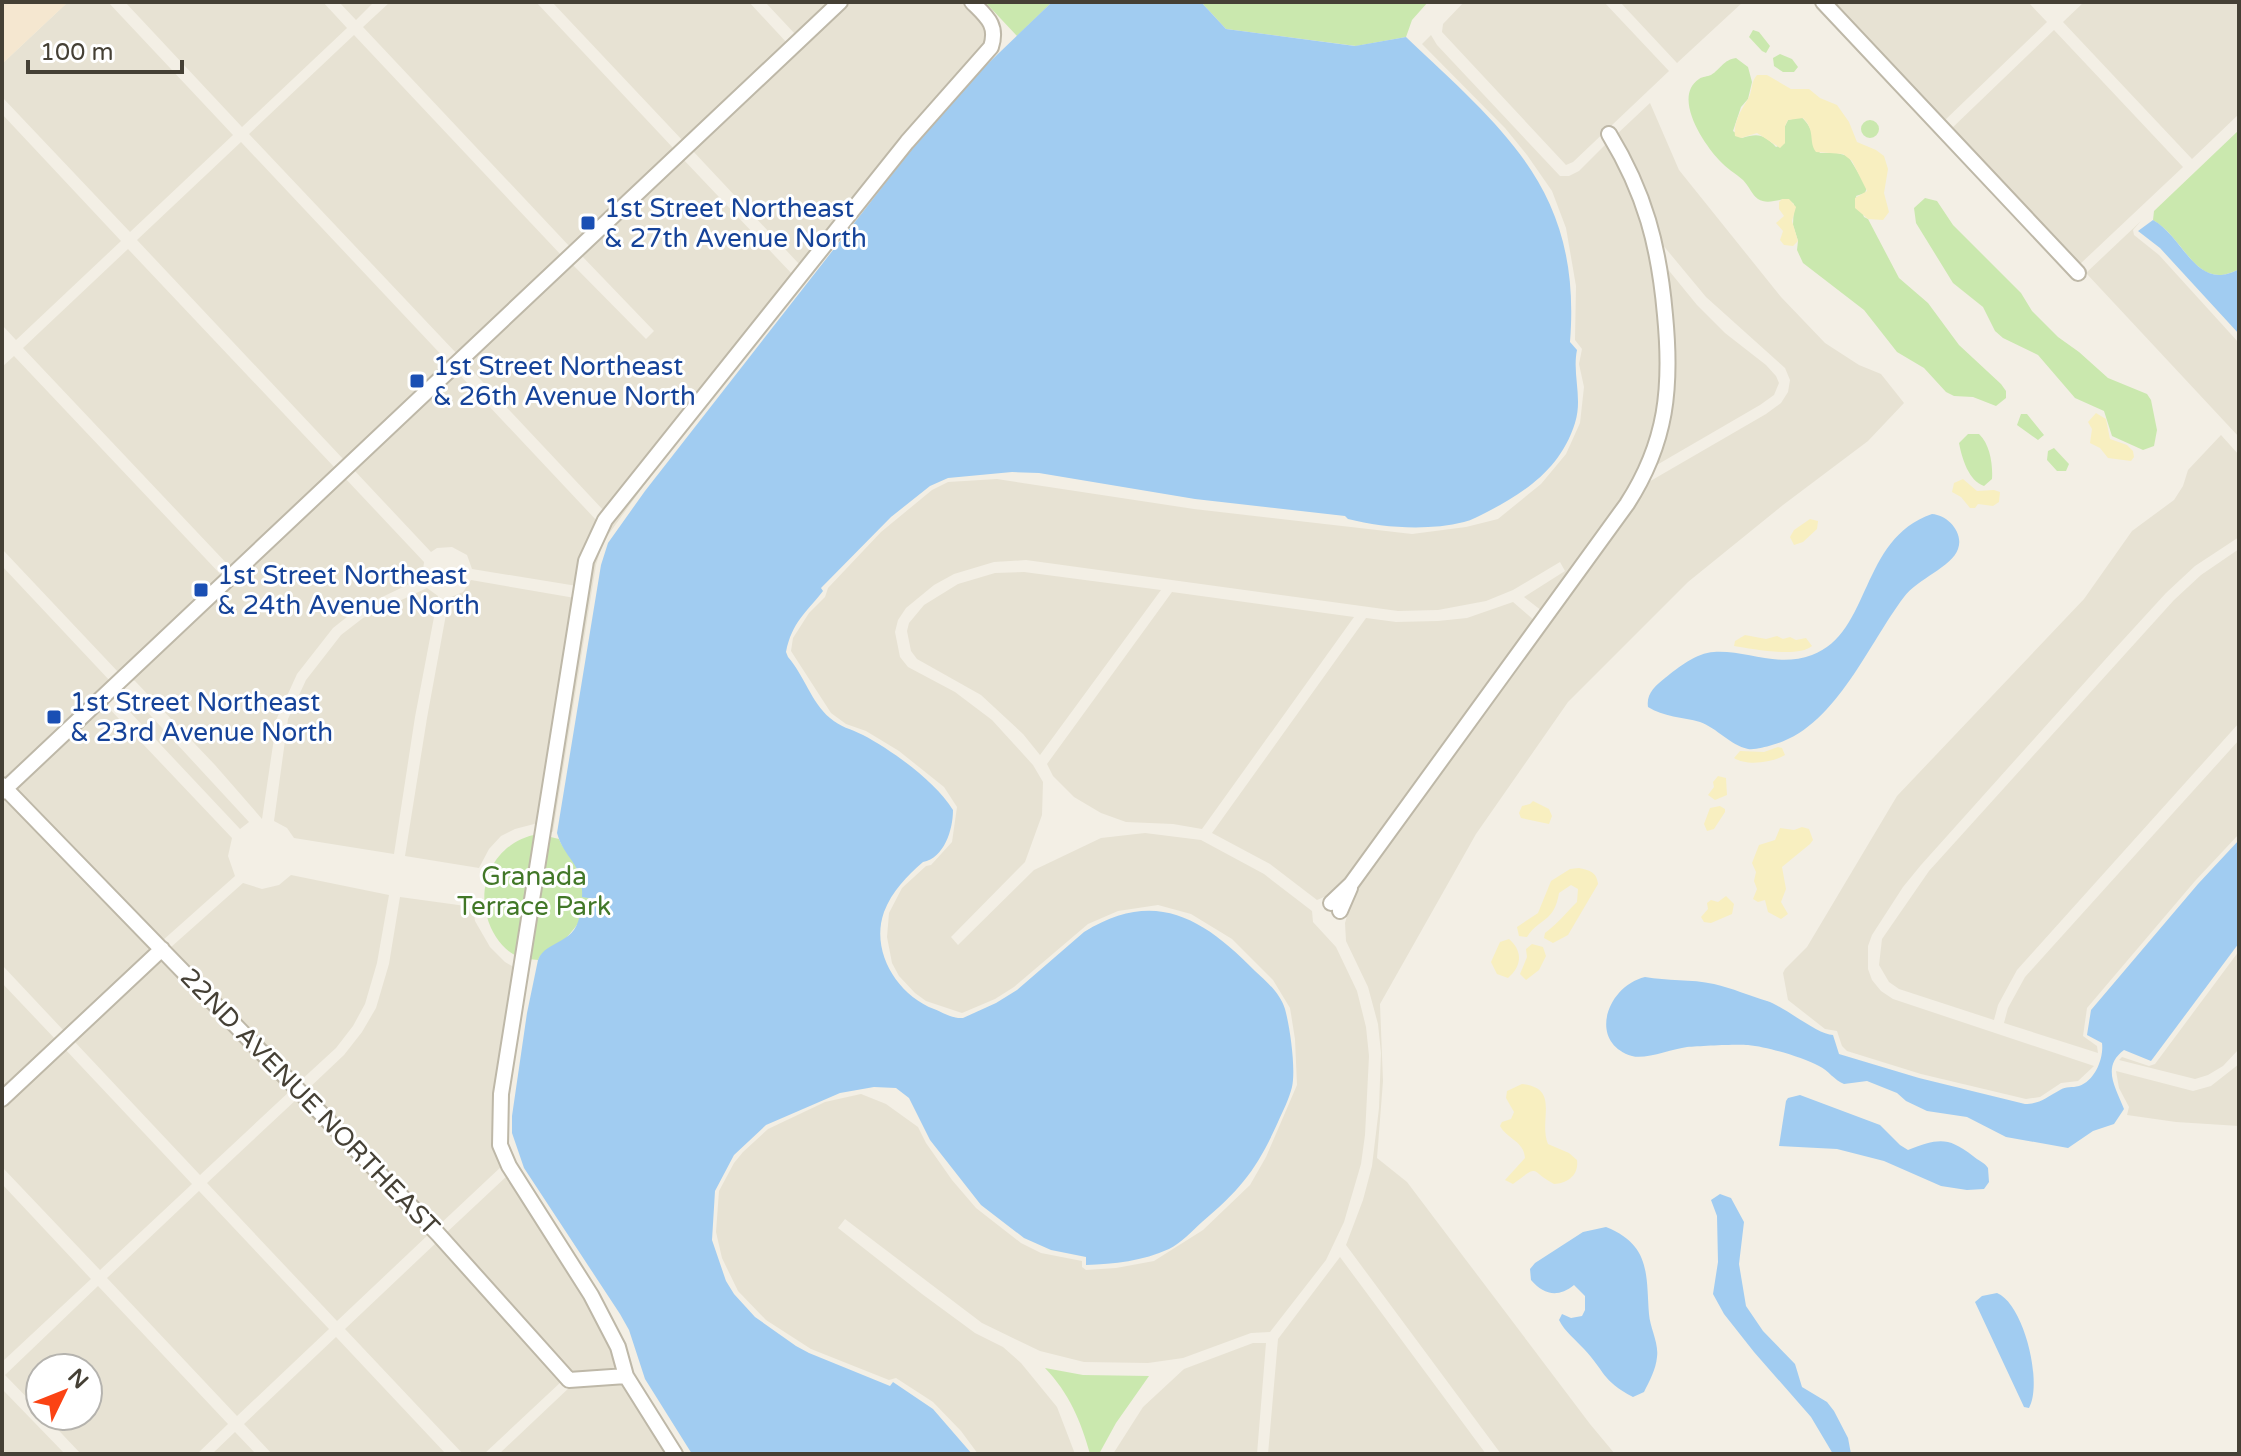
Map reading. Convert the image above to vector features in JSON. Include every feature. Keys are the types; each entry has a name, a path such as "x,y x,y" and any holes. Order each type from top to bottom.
{"street":[{"path":"3,788 840,2"},
{"path":"675,1454 626,1376 607,1323 509,1166 500,1145 501,1094 586,561 605,520 907,142 991,47 995,36 993,24 972,2"},
{"path":"1823,2 2078,273"},
{"path":"1336,907 1643,479 1657,446 1668,391 1666,325 1657,247 1645,206 1609,134"},
{"name":"22ND AVENUE NORTHEAST","path":"3,788 438,1234 569,1380 626,1376"},
{"path":"2,1099 162,949"}],"shaded area":[{"path":"2,2 68,2 2,64"},
{"path":"68,2 108,2 233,135 130,232 2,97 2,64"},
{"path":"125,2 323,2 347,28 242,127"},
{"path":"339,2 374,2 356,20"},
{"path":"390,2 536,2 675,150 571,248 363,27"},
{"path":"552,2 749,2 788,44 684,142"},
{"path":"765,2 832,2 796,35"},
{"path":"847,2 964,2 988,27 986,45 800,265 691,149"},
{"path":"1464,2 1604,2 1669,71 1573,162 1566,165 1442,32 1443,24"},
{"path":"1620,2 1743,2 1677,63"},
{"path":"1832,2 2028,2 2047,22 1944,121"},
{"path":"2084,2 2239,2 2239,114 2192,159 2063,22"},
{"path":"2054,30 2183,167 2079,265 1951,129"},
{"path":"354,35 562,256 458,355 249,134"},
{"path":"1431,35 1560,176 1579,171 1607,143 1629,183 1652,250 1663,365 1659,413 1637,479 1542,611 1524,597 1565,571 1560,562 1513,590 1486,601 1438,610 1398,611 1026,560 994,562 954,574 934,585 906,608 898,620 895,632 900,657 908,667 955,692 992,720 1033,765 1043,782 1042,815 1025,862 951,937 958,945 1034,870 1101,838 1145,833 1201,840 1264,874 1312,911 1313,922 1336,947 1357,991 1369,1056 1361,1164 1344,1222 1326,1260 1270,1332 1251,1333 1183,1358 1148,1363 1084,1362 1040,1351 982,1323 845,1219 838,1228 922,1294 975,1333 1003,1347 1021,1363 1057,1407 1075,1454 978,1454 933,1402 896,1378 889,1380 811,1349 766,1320 738,1291 722,1258 716,1232 719,1191 734,1163 768,1129 825,1102 861,1094 886,1104 918,1127 952,1180 976,1208 1021,1243 1041,1253 1082,1261 1082,1267 1086,1270 1154,1261 1203,1230 1250,1185 1266,1157 1297,1085 1290,1008 1273,980 1232,939 1191,914 1158,905 1118,911 1088,924 1014,987 962,1013 926,1001 915,993 892,963 887,937 889,913 902,888 931,865 952,842 957,807 944,787 899,751 831,713 791,651 793,638 809,613 825,597 828,588 881,532 932,490 948,482 997,479 1194,509 1412,534 1498,519 1541,484 1566,454 1580,423 1584,387 1579,364 1582,349 1575,340 1576,286 1566,228 1552,191 1527,155 1505,128 1422,44"},
{"path":"1650,103 1679,170 1781,297 1825,343 1859,365 1881,374 1904,403 1868,441 1688,582 1568,702 1476,834 1380,1004 1383,1081 1377,1158 1407,1182 1615,1454 1501,1454 1346,1245 1372,1166 1381,1053 1378,1024 1368,987 1346,941 1345,923 1356,886 1647,483 1766,414 1781,403 1788,392 1790,380 1785,368 1706,297 1662,244 1650,203 1616,135"},
{"path":"2,114 121,241 16,340 2,325"},
{"path":"241,142 449,363 345,461 137,240"},
{"path":"682,158 793,275 605,512 465,363 571,263 646,339 654,331 580,254"},
{"path":"2141,221 2133,230 2134,235 2159,255 2239,343 2239,437 2086,273"},
{"path":"831,245 603,542 596,565 553,832 548,831 592,562 609,523"},
{"path":"128,249 336,469 231,568 23,348"},
{"path":"1666,267 1697,305 1725,333 1766,365 1779,383 1774,395 1760,405 1655,466 1674,391 1675,363"},
{"path":"14,356 223,577 120,674 2,549 2,367"},
{"path":"456,371 598,522 577,586 472,569 467,555 452,547 437,548 431,552 353,469"},
{"path":"2221,435 2239,455 2239,537 2195,566 2112,652 1921,865 1903,887 1868,946 1868,969 1872,980 1893,999 2094,1066 2078,1081 2061,1083 2040,1097 2026,1099 1921,1074 1847,1051 1837,1031 1825,1029 1788,1000 1785,969 1807,947 1897,796 2084,599 2132,531 2174,500 2188,470"},
{"path":"344,477 424,562 422,578 357,609 333,628 297,674 277,718 262,819 215,765 130,679"},
{"path":"2239,549 2239,723 2017,970 1998,1005 1994,1020 1899,989 1889,982 1879,965 1882,939 1929,871 2174,600 2201,575"},
{"path":"2,566 111,682 6,781 2,776"},
{"path":"1024,572 1161,590 1040,755 1023,734 981,695 917,659 911,651 907,631 909,623 924,605 958,584 995,573"},
{"path":"471,580 575,598 538,823 501,836 489,849 479,868 405,856 449,598 463,592"},
{"path":"427,588 438,596 394,854 294,838 287,828 274,821 288,719 306,680 341,635 363,618"},
{"path":"1172,592 1354,617 1202,829 1126,822 1101,813 1074,797 1053,776 1047,764"},
{"path":"1513,602 1535,621 1347,880 1329,895 1317,900 1270,864 1212,833 1366,618 1396,622 1467,618"},
{"path":"120,688 127,690 249,822 240,829 113,694"},
{"path":"104,703 232,838 228,856 235,876 162,941 13,788"},
{"path":"2239,740 2239,834 2087,1008 2083,1036 2097,1046 2098,1053 2004,1023 2008,1008 2025,977"},
{"path":"5,796 154,949 65,1032 2,965 2,799"},
{"path":"291,875 389,895 377,963 365,1004 336,1048 299,1082 170,948 243,883 262,889 279,885"},
{"path":"400,897 473,907 475,921 490,947 517,969 503,1165 438,1226 307,1090 344,1055 376,1008 389,964"},
{"path":"2239,951 2239,1049 2223,1066 2195,1079 2119,1060 2122,1057 2149,1066 2155,1064"},
{"path":"161,957 291,1090 200,1175 73,1040"},
{"path":"2,983 57,1041 2,1092"},
{"path":"64,1048 192,1184 100,1270 2,1167 2,1107"},
{"path":"2239,1064 2239,1126 2127,1115 2129,1107 2119,1088 2116,1071 2193,1091 2211,1086"},
{"path":"298,1098 429,1234 337,1321 207,1183"},
{"path":"508,1175 586,1298 612,1350 618,1371 572,1375 445,1234"},
{"path":"2,1184 91,1279 2,1362"},
{"path":"199,1191 329,1329 237,1416 107,1278"},
{"path":"437,1242 562,1381 484,1454 463,1454 345,1329"},
{"path":"1340,1257 1486,1454 1268,1454 1278,1339"},
{"path":"98,1286 228,1424 197,1454 81,1454 60,1432 104,1432 104,1352 29,1352"},
{"path":"336,1337 446,1454 272,1454 244,1424"},
{"path":"1253,1343 1266,1343 1257,1454 1113,1454 1143,1407 1184,1369"},
{"path":"24,1357 24,1395 5,1375"},
{"path":"622,1381 668,1454 499,1454 571,1386"},
{"path":"2,1389 24,1412 24,1432 44,1432 65,1454 2,1454"},
{"path":"235,1432 256,1454 212,1454"}],"green space":[{"path":"985,2 1052,2 1017,36"},
{"path":"1201,2 1428,2 1412,20 1406,37 1356,46 1226,29"},
{"path":"1753,30 1759,32 1770,46 1766,53 1749,37"},
{"path":"1780,54 1792,59 1798,67 1794,72 1783,72 1774,66 1773,58"},
{"path":"1736,58 1748,67 1752,82 1748,99 1741,107 1733,131 1742,138 1764,137 1776,147 1785,143 1788,120 1801,117 1820,153 1848,156 1867,187 1865,193 1856,196 1864,217 1868,219 1899,278 1928,303 1959,345 2001,384 2006,398 1996,406 1973,397 1954,396 1946,392 1924,368 1897,352 1864,310 1803,263 1797,250 1798,241 1793,225 1794,204 1788,199 1769,202 1758,199 1743,180 1713,153 1693,120 1689,97 1691,87"},
{"path":"1870,120 1879,129 1870,138 1861,129"},
{"path":"2239,130 2239,269 2224,275 2212,274 2192,261 2153,220 2154,211"},
{"path":"1925,198 1937,201 1953,225 2021,293 2032,311 2058,337 2108,378 2147,394 2157,430 2154,446 2143,450 2112,436 2104,411 2075,398 2038,355 1995,331 1983,307 1953,283 1916,223 1914,208"},
{"path":"2021,414 2027,414 2044,435 2038,440 2017,425"},
{"path":"1968,434 1979,434 1988,449 1992,479 1984,486 1970,474 1962,456 1959,443"},
{"path":"2054,448 2069,464 2066,471 2057,471 2047,460 2048,451"},
{"name":"Granada Terrace Park","path":"538,834 559,839 577,864 594,899 593,911 538,960 512,954 496,937 488,921 485,889 496,860 507,848 521,839"},
{"path":"1045,1368 1083,1375 1149,1376 1116,1423 1099,1454 1090,1454 1073,1408"}],"sand":[{"path":"1757,75 1767,75 1791,89 1809,89 1837,105 1849,122 1857,142 1884,156 1888,169 1884,193 1889,212 1883,220 1868,219 1855,208 1855,198 1867,191 1852,161 1843,154 1816,152 1803,118 1788,120 1785,143 1780,148 1757,133 1741,138 1735,136 1736,121"},
{"path":"1782,199 1789,199 1796,207 1792,221 1798,241 1793,246 1784,245 1780,240 1783,231 1776,223 1784,216 1779,209"},
{"path":"2096,413 2106,419 2110,439 2127,445 2133,451 2131,461 2108,458 2100,448 2090,443 2092,429 2088,422"},
{"path":"1963,479 1977,491 2000,492 1999,502 1993,506 1978,504 1970,508 1952,492 1954,483"},
{"path":"1810,519 1818,521 1817,529 1803,542 1794,545 1790,537 1794,530"},
{"path":"1745,635 1766,639 1777,636 1796,640 1806,638 1812,646 1786,652 1734,646 1735,641"},
{"path":"1778,747 1785,755 1773,760 1752,763 1734,758 1740,751 1764,752"},
{"path":"1718,776 1726,778 1727,795 1715,800 1708,795"},
{"path":"1533,801 1549,809 1552,816 1549,824 1521,818 1519,813 1522,806"},
{"path":"1720,806 1725,812 1714,829 1707,831 1704,824 1710,808"},
{"path":"1802,827 1809,829 1813,840 1782,867 1786,889 1781,902 1788,914 1781,919 1768,912 1765,900 1758,902 1753,899 1757,889 1752,863 1759,845 1775,840 1780,828 1794,830"},
{"path":"1579,868 1594,874 1598,884 1568,935 1553,943 1544,938 1545,933 1577,902 1578,889 1571,885 1559,893 1550,915 1527,937 1519,936 1517,927 1538,913 1551,881 1570,869"},
{"path":"1726,896 1734,904 1732,914 1711,923 1704,922 1701,917 1708,909 1707,903 1711,900 1718,902"},
{"path":"1509,939 1517,948 1519,958 1516,969 1508,978 1497,974 1491,962 1500,942"},
{"path":"1532,944 1543,947 1546,956 1539,970 1526,980 1520,974 1527,957 1526,949"},
{"path":"1522,1084 1534,1087 1545,1098 1548,1144 1577,1160 1574,1174 1564,1182 1554,1184 1535,1171 1513,1184 1505,1180 1525,1158 1522,1148 1500,1126 1511,1119 1514,1112 1506,1098 1507,1091"}],"water":[{"path":"1052,2 1201,2 1226,29 1355,46 1406,37 1505,135 1530,168 1550,204 1564,244 1570,289 1570,342 1577,350 1578,404 1575,423 1561,453 1528,487 1473,519 1436,527 1376,525 1345,516 1195,499 1039,473 1012,472 948,478 930,486 891,517 821,588 823,591 800,618 792,633 786,652 788,657 830,718 900,758 936,788 953,810 949,834 942,849 906,878 884,912 881,942 884,956 898,982 921,1002 948,1015 963,1018 1017,990 1084,932 1110,919 1133,912 1156,911 1177,915 1197,924 1236,952 1280,998 1290,1037 1292,1087 1263,1153 1227,1199 1169,1249 1139,1259 1107,1264 1086,1265 1086,1257 1051,1250 1024,1238 981,1205 930,1140 909,1098 896,1088 874,1087 840,1093 766,1125 734,1155 715,1191 712,1240 726,1281 734,1294 755,1317 796,1346 890,1386 893,1382 933,1409 972,1454 692,1454 645,1379 629,1330 620,1314 524,1168 512,1133 527,1013 538,960 548,948 574,930 580,910 593,911 594,899 582,897 577,869 557,833 601,565 608,543 645,491 908,154 975,76"},
{"path":"2153,220 2201,269 2224,275 2239,269 2239,334 2160,248 2138,231"},
{"path":"1932,514 1949,521 1957,531 1958,549 1949,562 1904,597 1832,704 1794,736 1769,746 1748,749 1700,722 1667,715 1648,707 1650,694 1658,684 1701,655 1726,652 1799,659 1831,644 1846,627 1891,543 1908,526"},
{"path":"2239,840 2239,943 2151,1061 2124,1050 2117,1057 2113,1063 2112,1078 2124,1109 2114,1124 2093,1131 2068,1148 2006,1137 1967,1117 1927,1111 1897,1093 1867,1081 1844,1084 1823,1068 1765,1048 1742,1045 1693,1047 1632,1056 1618,1049 1606,1027 1612,1002 1632,982 1645,977 1705,982 1767,1001 1819,1031 1833,1035 1839,1054 1919,1078 2025,1104 2035,1103 2062,1089 2079,1086 2094,1074 2100,1062 2102,1043 2087,1035 2091,1010"},
{"path":"1800,1095 1880,1125 1908,1150 1942,1141 1956,1145 1988,1168 1989,1182 1984,1189 1941,1186 1884,1161 1837,1149 1779,1146 1786,1101"},
{"path":"1720,1194 1731,1198 1744,1222 1739,1264 1746,1306 1763,1331 1795,1364 1802,1387 1827,1402 1834,1411 1848,1438 1851,1454 1833,1454 1811,1417 1754,1352 1724,1314 1713,1294 1718,1262 1717,1216 1711,1200"},
{"path":"1606,1227 1621,1234 1639,1252 1646,1274 1657,1357 1644,1392 1633,1397 1609,1380 1559,1320 1562,1314 1571,1318 1582,1316 1585,1296 1574,1285 1562,1292 1551,1293 1531,1280 1530,1269 1535,1263 1583,1232"},
{"path":"1997,1293 2007,1300 2015,1312 2028,1345 2034,1381 2029,1408 2024,1407 1975,1302 1982,1296"}],"place":[{"name":"1st Street Northeast & 27th Avenue North","path":"588,223"},
{"name":"1st Street Northeast & 26th Avenue North","path":"417,381"},
{"name":"1st Street Northeast & 24th Avenue North","path":"201,590"},
{"name":"1st Street Northeast & 23rd Avenue North","path":"54,717"}]}
